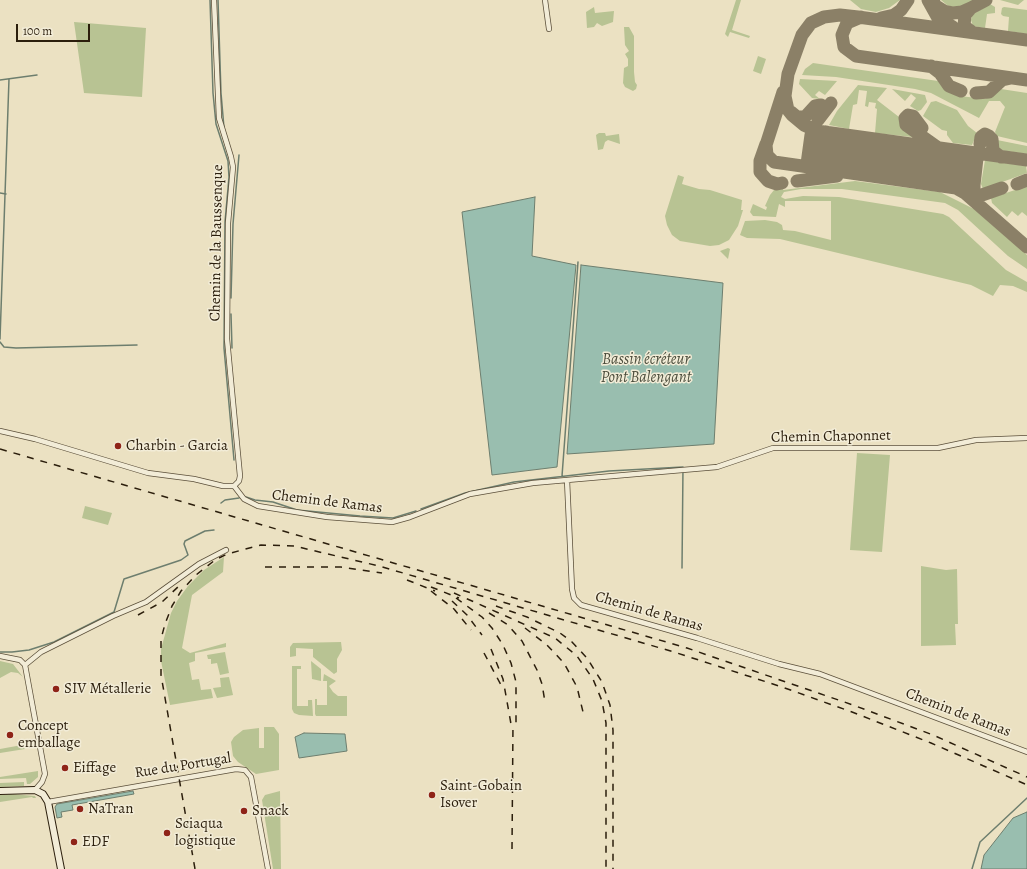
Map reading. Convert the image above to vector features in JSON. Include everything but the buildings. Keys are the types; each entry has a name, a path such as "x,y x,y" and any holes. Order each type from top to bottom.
{"street":[{"name":"Chemin de la Baussenque","path":"214,0 219,118 232,157 233,167 228,223 227,339 240,476 239,481 234,486"},
{"path":"545,0 549,29"},
{"path":"0,431 35,439 148,473 194,479 223,486 234,486"},
{"name":"Chemin Chaponnet","path":"567,480 717,467 773,448 938,448 976,440 1027,438"},
{"name":"Chemin de Ramas","path":"234,486 244,499 258,506 327,518 392,522 410,517 470,494 533,483 567,480 572,589 574,598 581,605 704,640 779,664 820,674 1027,752"},
{"path":"25,665 41,652 113,616 146,602 199,564 226,550"},
{"path":"0,656 20,660 25,665 45,774 42,782 36,790"},
{"name":"Rue du Portugal","path":"48,802 236,769 245,770 251,777 268,869"},
{"path":"0,791 36,790 43,794 48,802 61,869"}],"shaded area":[{"path":"736,0 741,0 732,30 750,36 749,38 730,32 728,37 725,34"},
{"path":"850,0 900,0 889,8 876,12 861,9"},
{"path":"941,0 974,0 964,6 953,7 947,5"},
{"path":"1000,0 1024,0 1018,5"},
{"path":"990,4 995,7 995,13 987,14 985,28 973,26 971,20 972,15"},
{"path":"594,7 595,13 614,11 613,22 602,26 597,23 594,27 587,28 586,12"},
{"path":"1002,8 1027,10 1027,34 1008,31 1009,17 1001,14"},
{"path":"74,22 146,28 142,97 84,93"},
{"path":"624,27 629,27 634,36 634,72 635,82 637,85 636,89 633,91 625,87 623,83 624,68 628,66 628,59 625,54 629,51 625,45"},
{"path":"758,56 766,59 761,74 753,71"},
{"path":"813,63 938,81 946,91 960,96 985,99 1001,89 1027,93 1027,143 997,136 995,132 1005,107 1000,101 989,101 979,118 931,93 915,89 836,77 802,75 805,69"},
{"path":"800,79 837,81 825,95 819,91 815,95 820,99 812,98 799,84"},
{"path":"858,85 887,88 877,100 899,117 899,122 912,133 912,137 875,133 876,103 869,102 868,107 865,106 867,91 859,90 857,104 853,105 849,129 829,125 837,111"},
{"path":"892,89 925,95 927,102 921,110 918,111 910,106 916,98 911,94 905,101"},
{"path":"936,101 957,110 968,126 977,133 972,145 953,143 947,135 947,131 942,130 923,116 931,102"},
{"path":"599,133 605,133 606,136 619,134 620,144 608,140 605,142 603,149 598,150 596,135"},
{"path":"997,140 1027,146 1027,154 999,150"},
{"path":"985,160 1026,166 1027,173 983,189 981,184"},
{"path":"678,175 684,177 682,184 699,189 710,190 742,200 741,210 743,210 738,226 729,240 719,245 710,246 680,241 672,235 667,225 665,216"},
{"path":"855,181 940,192 974,209 1027,255 1027,269 1008,256 958,210 945,203 842,189 801,189 784,192 781,197 785,199 803,196 839,197 943,214 949,217 1006,270 1027,282 1027,292 1013,286 1000,285 993,296 971,285 780,239 747,238 740,235 745,221 765,220 777,222 782,225 783,230 795,231 831,240 831,201 785,201 785,207 779,204 776,217 753,216 750,212 753,204 766,210 767,207 765,206 770,195 774,190 780,188 783,188 783,190"},
{"path":"1027,186 1027,216 1022,212 1018,216 1012,211 1007,217 992,203 991,198"},
{"path":"728,248 730,249 728,259 720,251"},
{"path":"857,453 890,455 882,552 850,550"},
{"path":"85,506 112,513 108,525 82,518"},
{"path":"224,557 223,572 192,595 182,648 190,653 226,643 226,647 195,653 195,661 189,663 192,680 199,679 201,690 211,689 213,698 170,705 161,661 161,649 171,613 177,601 188,586 204,570"},
{"path":"921,566 946,570 957,569 958,624 955,624 956,645 921,646"},
{"path":"341,642 342,650 337,659 337,672 334,674 313,657 313,649 296,648 296,656 290,657 290,647 293,643"},
{"path":"225,652 229,673 220,675 217,663 211,664 211,659 208,659 207,655"},
{"path":"0,661 13,664 23,677 18,673 11,672 0,678"},
{"path":"311,661 321,669 321,681 312,679"},
{"path":"292,666 301,666 301,669 297,669 297,706 308,706 308,700 312,700 313,716 299,715 294,713 292,709"},
{"path":"324,674 336,681 329,686 333,692 338,696 347,696 347,716 316,716 315,699 317,699 317,705 327,705 327,681 323,681"},
{"path":"229,677 233,695 217,698 213,688 221,687 220,678"},
{"path":"264,727 274,727 279,734 279,770 256,774 238,762 233,756 231,742 234,737 243,730 259,728 259,748 264,748"},
{"path":"22,745 25,749 0,753 0,749"},
{"path":"38,771 38,777 30,784 27,784 26,778 0,779 0,777"},
{"path":"24,782 24,786 0,787 0,783"},
{"path":"280,791 281,869 273,869 262,800 265,795"},
{"path":"11,794 35,796 36,798 32,797 0,802 0,795"}],"water":[{"path":"535,197 532,256 576,265 557,467 492,475 462,212"},
{"name":"Bassin écréteur Pont Balengant","path":"581,265 723,283 714,444 567,454"},
{"path":"304,733 345,734 347,751 299,758 295,737"},
{"path":"133,791 134,794 72,805 73,810 61,812 62,817 57,818 55,807 57,804"},
{"path":"1027,812 1027,869 981,869 984,855 1013,818"}],"waterway":[{"path":"210,0 213,93 216,124 228,161 229,177 225,222 224,348 234,460"},
{"path":"218,0 221,93 224,128"},
{"path":"0,80 37,75"},
{"path":"0,339 9,79"},
{"path":"231,298 233,224 239,155"},
{"path":"0,193 6,194"},
{"path":"562,476 578,262"},
{"path":"231,314 232,348"},
{"path":"0,342 4,347 16,348 137,345"},
{"path":"421,509 465,493 514,482 609,471 683,467 682,568"},
{"path":"246,497 255,500 273,502 297,510 360,516 393,518 416,511"},
{"path":"221,503 225,500 239,498"},
{"path":"0,652 29,650 54,642 114,612 124,579 181,560 188,555 184,544 185,541 205,531 214,530"},
{"path":"972,869 980,842 1027,798"}],"taxiway":[{"path":"881,18 894,15 901,10 908,0"},
{"path":"928,0 938,18 953,27"},
{"path":"932,0 936,6 944,11 953,13 962,12 971,8"},
{"path":"972,32 964,26 965,15 971,8 986,0"},
{"path":"1027,40 858,17 840,15 824,17 811,23 802,35 788,74 785,96 788,110 792,115 804,125 817,131 1027,160"},
{"path":"861,17 847,23 842,35 844,47 856,56 1027,80"},
{"path":"931,66 940,73 949,86 961,91"},
{"path":"976,93 989,92 1002,80 1011,78"},
{"path":"783,92 766,145 767,155 774,162 956,188 965,193 1027,247"},
{"path":"791,112 797,117 805,117 815,106 821,105 824,111 818,120 831,103"},
{"path":"922,128 913,116 908,115 905,118 906,125 937,147"},
{"path":"816,167 812,168 807,164 811,135 817,131 822,135"},
{"path":"827,168 821,168 818,163 822,136 826,132 832,134"},
{"path":"838,170 832,170 829,164 834,136 839,134 843,136"},
{"path":"980,144 981,137 985,134 989,136 992,139 993,151 1001,157"},
{"path":"850,171 843,172 840,166 844,140 848,136 854,138"},
{"path":"861,173 854,173 852,168 856,139 860,137 865,139"},
{"path":"872,174 865,174 863,169 867,143 871,139 877,141"},
{"path":"881,177 876,176 874,173 878,144 882,140 888,142"},
{"path":"894,178 888,178 885,173 889,146 893,142 899,144"},
{"path":"904,180 899,179 896,176 900,147 904,143 910,145"},
{"path":"766,144 760,161 760,172 768,181 777,184 782,183"},
{"path":"916,181 910,181 907,176 911,149 915,145 921,147"},
{"path":"926,183 921,182 918,179 922,151 926,147 932,149"},
{"path":"939,184 932,184 929,179 933,152 937,148 943,150"},
{"path":"948,186 943,185 941,182 944,154 948,150 954,152"},
{"path":"961,187 954,187 952,182 955,155 959,151 965,153"},
{"path":"974,185 977,158 973,153 967,157 963,187 969,190 974,185 974,193 979,196 1002,188"},
{"path":"797,181 837,176"},
{"path":"1017,184 1027,180"}],"railway":[{"path":"0,449 687,648 853,705 933,735 1027,777"},
{"path":"195,869 161,675 161,639 172,606 181,591 196,575 215,560 227,554 261,545 294,546 379,566 674,652 782,687 852,712 931,743 1025,784"},
{"path":"265,567 341,567 382,573"},
{"path":"407,580 435,591"},
{"path":"138,615 162,602 180,585"},
{"path":"431,587 459,598"},
{"path":"431,591 454,609 471,630"},
{"path":"454,593 555,638 577,656 593,679 602,701 606,723 606,869"},
{"path":"456,598 482,617 492,628 503,645 511,663 516,682 516,729"},
{"path":"452,601 467,615 482,635"},
{"path":"496,606 527,617 560,633 572,642 587,658 602,682 610,705 613,730 613,869"},
{"path":"489,613 508,625 522,641 537,670 542,684 545,702"},
{"path":"525,628 547,645 564,663 577,687 583,712"},
{"path":"491,649 503,679 511,724"},
{"path":"484,653 501,685"},
{"path":"512,849 513,723"}],"place":[{"name":"Charbin - Garcia","path":"118,446"},
{"name":"SIV Métallerie","path":"56,689"},
{"name":"Concept emballage","path":"10,735"},
{"name":"Eiffage","path":"65,768"},
{"name":"Saint-Gobain Isover","path":"432,795"},
{"name":"NaTran","path":"80,809"},
{"name":"Snack","path":"244,811"},
{"name":"Sciaqua logistique","path":"167,833"},
{"name":"EDF","path":"74,842"}]}
